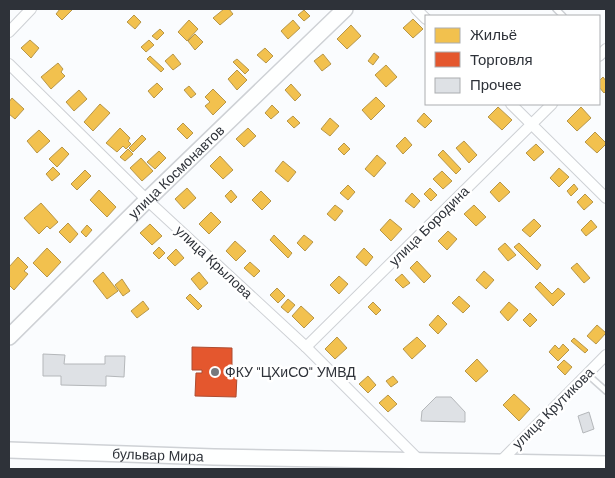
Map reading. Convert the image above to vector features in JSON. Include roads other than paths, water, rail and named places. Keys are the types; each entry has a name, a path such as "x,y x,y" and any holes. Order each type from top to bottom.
{"main road":[{"name":"улица Космонавтов","path":"11,331 345,9"},
{"name":"бульвар Мира","path":"9,450 214,460 419,460 496,466 606,464"}],"street":[{"path":"9,32 31,9"},
{"path":"416,9 425,18"},
{"name":"улица Крылова","path":"9,64 147,200 306,348 419,460"},
{"path":"513,105 606,198"},
{"name":"улица Бородина","path":"306,348 551,105"},
{"name":"улица Крутикова","path":"496,466 606,355"}],"lane":[{"path":"587,374 606,391"}],"place":[{"name":"ФКУ \"ЦХиСО\" УМВД","path":"215,372"}]}
